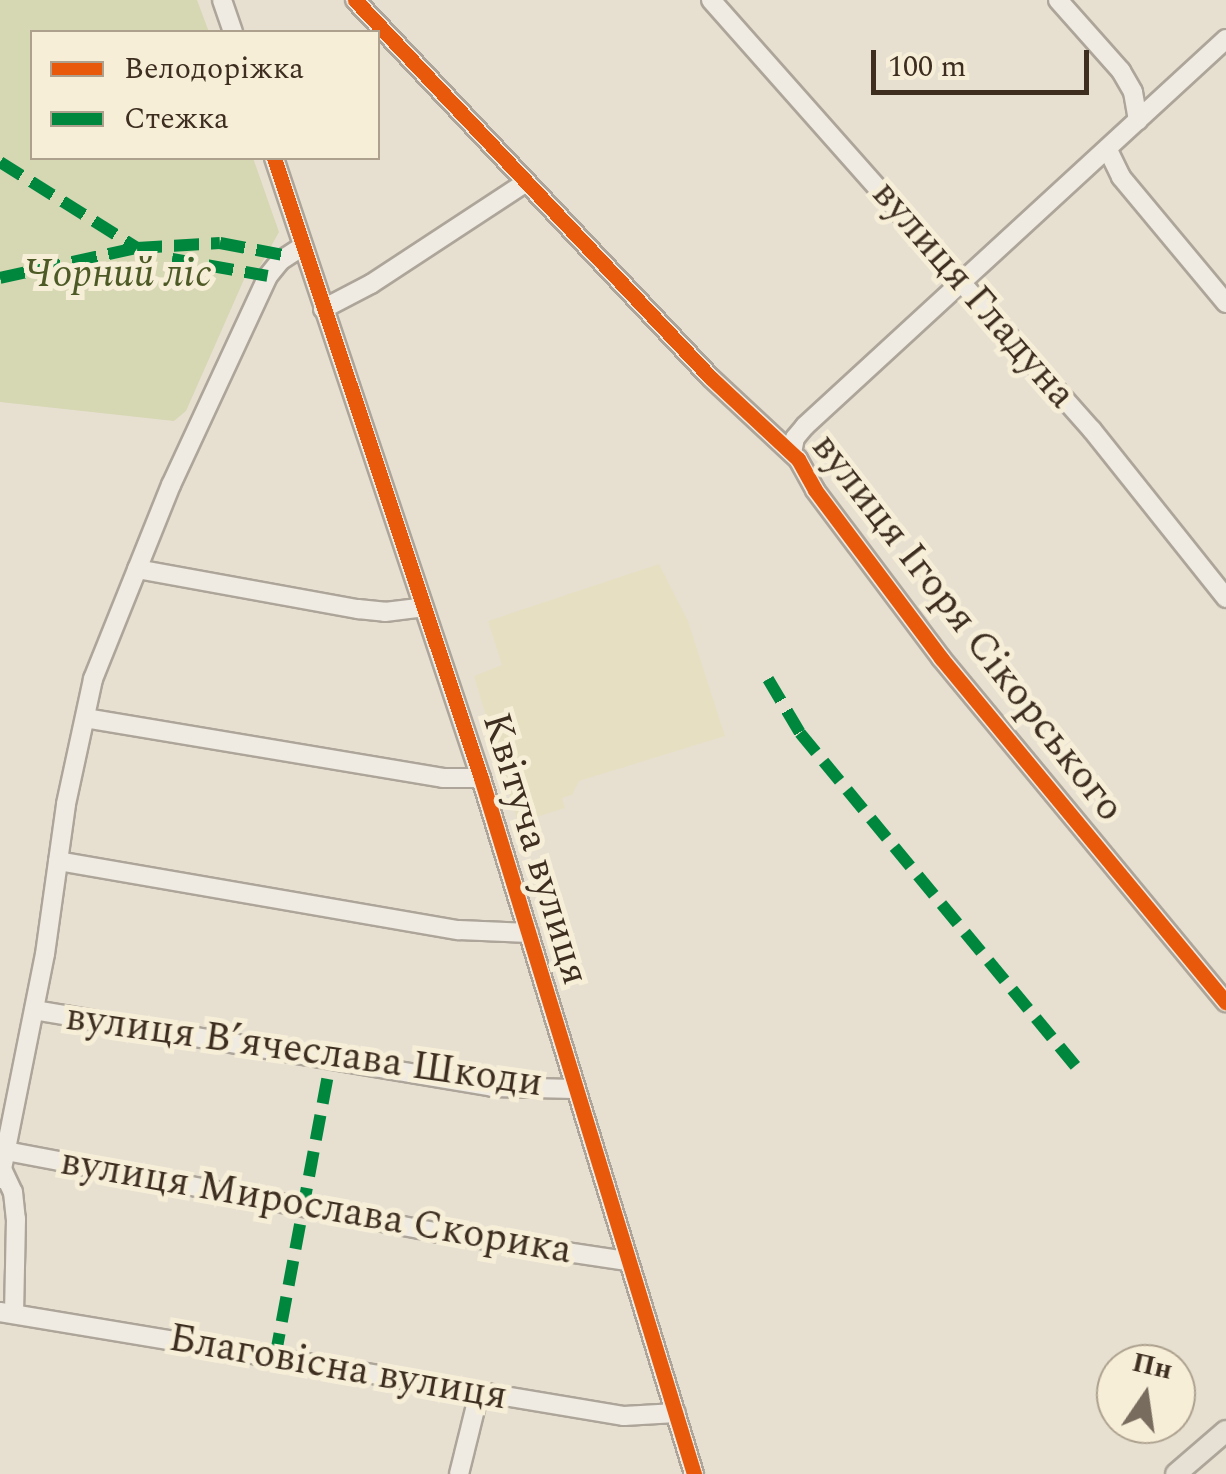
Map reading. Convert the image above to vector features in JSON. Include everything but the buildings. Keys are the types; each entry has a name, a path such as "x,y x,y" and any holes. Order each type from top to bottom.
{"main road":[{"path":"1176,1474 1226,1431"}],"street":[{"path":"222,0 232,30"},
{"name":"вулиця Ігоря Сікорського","path":"356,0 711,378 792,453 941,658 1226,1002"},
{"name":"вулиця Гладуна","path":"711,0 1092,430 1226,598"},
{"path":"1058,0 1121,72 1133,92 1138,121"},
{"path":"792,453 795,438 804,426 1226,39"},
{"path":"1108,150 1121,176 1226,303"},
{"name":"Квітуча вулиця","path":"275,160 481,778 694,1474"},
{"path":"324,309 372,284 526,182"},
{"path":"7,1313 16,1219 14,1192 1,1175 94,679 136,569 268,276 280,261 303,246"},
{"path":"136,569 358,609 385,612 423,607"},
{"path":"85,718 442,778 481,778"},
{"path":"58,862 460,930 528,933"},
{"name":"вулиця Вʼячеслава Шкоди","path":"34,1010 492,1087 574,1088"},
{"name":"вулиця Мирослава Скорика","path":"6,1151 432,1232 627,1261"},
{"name":"Благовісна вулиця","path":"7,1313 624,1416 676,1413"},
{"path":"459,1474 479,1393"}],"shaded area":[{"path":"659,564 688,621 725,736 579,781 572,795 562,798 565,808 518,823 474,676 502,665 488,621"}],"green space":[{"name":"Чорний ліс","path":"0,0 197,0 208,30 30,30 30,160 254,160 279,232 259,268 246,275 186,411 174,421 0,402"}],"marked path":[{"path":"0,162 137,248"},
{"path":"0,278 137,248 220,243 288,256"},
{"path":"172,259 268,276"},
{"path":"768,679 800,733 1083,1075"},
{"path":"275,1358 330,1063"}],"cycle path":[{"path":"355,0 711,378 798,459 815,490 941,658 1226,1002"},
{"path":"275,160 481,778 694,1474"}]}
